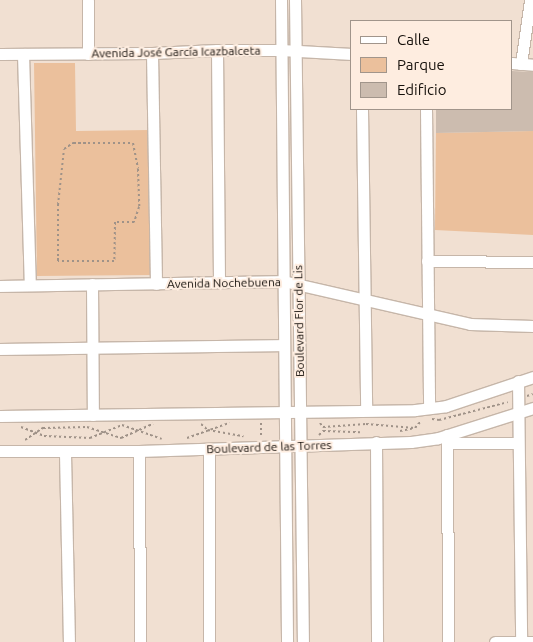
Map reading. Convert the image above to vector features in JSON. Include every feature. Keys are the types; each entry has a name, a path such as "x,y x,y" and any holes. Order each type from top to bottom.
{"street":[{"path":"88,0 88,54"},
{"name":"Boulevard Flor de Lis","path":"280,0 287,642"},
{"name":"Boulevard Flor de Lis","path":"295,0 303,642"},
{"path":"522,64 530,0"},
{"path":"217,50 220,282"},
{"name":"Avenida José García Icazbalceta","path":"0,54 152,53 217,50 281,50 350,54"},
{"path":"152,53 156,284"},
{"path":"23,54 30,285"},
{"path":"362,110 366,410"},
{"path":"426,110 429,408"},
{"path":"427,261 533,262"},
{"name":"Avenida Nochebuena","path":"0,286 283,281 365,298 470,324 533,326"},
{"path":"92,284 93,415"},
{"path":"0,349 284,345"},
{"path":"0,416 300,412 429,408 446,406 533,377"},
{"path":"518,381 517,443 521,642"},
{"name":"Boulevard de las Torres","path":"0,451 139,452 301,447 376,442 418,442 447,439 533,408"},
{"path":"448,642 447,439 517,443"},
{"path":"376,442 377,642"},
{"path":"209,449 210,642"},
{"path":"65,452 69,642"},
{"path":"139,452 140,642"},
{"path":"495,642 533,642"}],"path":[{"path":"73,143 133,143 138,169 139,207 134,222 115,222 114,261 108,261 58,261 58,205 64,148 73,143"},
{"path":"20,441 28,440 42,428 87,427 121,438 141,431 160,420"},
{"path":"200,422 208,430 244,436"},
{"path":"252,423 261,424 267,422"},
{"path":"184,440 208,430 236,423"},
{"path":"261,424 261,436"},
{"path":"20,426 44,436 90,438 122,425 160,439 168,439"},
{"path":"395,432 414,428"},
{"path":"311,436 319,435 323,431 368,433"},
{"path":"253,436 261,436 267,440"}],"green space":[{"path":"34,63 75,63 76,131 149,130 152,275 37,276"},
{"path":"533,131 533,235 435,230 436,133"}],"building":[{"path":"513,71 533,72 533,131 436,133 436,110 513,110"}]}
